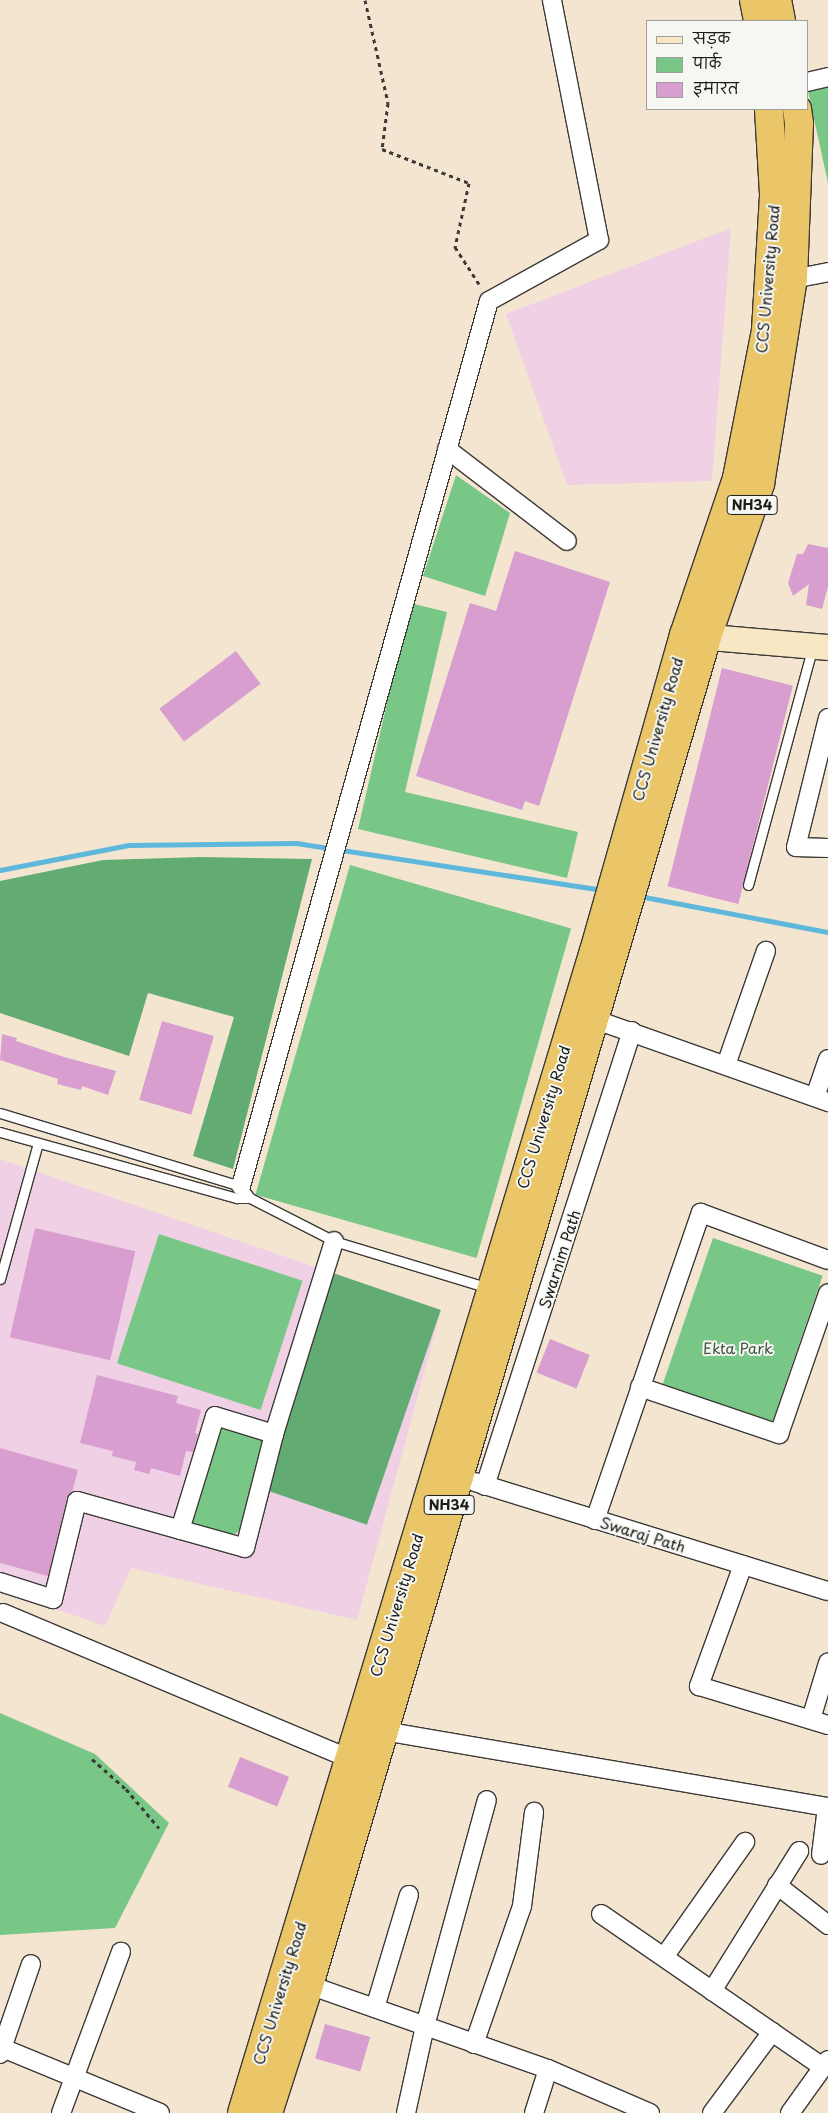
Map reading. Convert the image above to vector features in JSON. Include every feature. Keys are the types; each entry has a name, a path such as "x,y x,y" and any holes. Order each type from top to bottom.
{"highway":[{"path":"754,0 758,20"},
{"path":"777,0 781,20"},
{"name":"CCS University Road","path":"268,2113 309,1985 457,1477 584,1016 696,636 737,478 766,330 774,194 769,110"},
{"name":"CCS University Road","path":"696,636 760,484 793,279 799,123 797,110"},
{"name":"CCS University Road","path":"242,2113 491,1289 584,1016"}],"street":[{"path":"245,1192 489,301 599,240 552,0"},
{"path":"808,82 828,77"},
{"path":"793,279 828,272"},
{"path":"447,449 567,541"},
{"path":"696,636 821,646"},
{"path":"828,718 796,847 828,848"},
{"path":"726,1065 766,951"},
{"path":"584,1016 822,1100 828,1058"},
{"name":"Swarnim Path","path":"485,1486 632,1032"},
{"path":"595,1520 700,1213 828,1260"},
{"path":"0,1582 53,1599 77,1501 245,1548 274,1434 334,1241"},
{"path":"640,1387 779,1434 828,1293"},
{"path":"180,1530 215,1416 274,1434"},
{"name":"Swaraj Path","path":"457,1477 828,1591"},
{"path":"743,1565 699,1686 828,1725"},
{"path":"3,1613 350,1758"},
{"path":"811,1720 828,1663"},
{"path":"383,1730 827,1807 821,1855"},
{"path":"406,2113 424,2026 487,1800"},
{"path":"474,2044 522,1906 534,1812"},
{"path":"664,1957 745,1842"},
{"path":"712,1991 799,1851"},
{"path":"777,1885 828,1925"},
{"path":"375,2008 409,1895"},
{"path":"602,1914 772,2032 825,2063 790,2113"},
{"path":"61,2113 121,1952"},
{"path":"31,1964 1,2050 160,2113"},
{"path":"309,1985 548,2069 650,2113"},
{"path":"712,2113 772,2032"},
{"path":"534,2113 548,2069"}],"lane":[{"path":"748,885 821,646"},
{"path":"0,1113 245,1192 334,1241 491,1289"},
{"path":"0,1132 237,1198 245,1192"},
{"path":"0,1279 38,1143"}],"path":[{"path":"365,0 388,103 382,149 468,183 455,247 489,301"},
{"path":"92,1759 126,1789 159,1828"}],"shaded area":[{"path":"731,228 712,481 567,485 506,314"},
{"path":"0,1159 441,1310 357,1620 131,1568 105,1626 0,1590"}],"green space":[{"path":"828,82 828,183 808,92 808,87"},
{"path":"456,475 510,513 485,596 423,576"},
{"path":"410,603 447,612 405,792 578,832 567,878 358,829"},
{"path":"201,857 312,859 233,1169 193,1156 234,1017 148,993 129,1056 0,1013 0,881 103,860"},
{"path":"350,865 571,928 477,1258 255,1195"},
{"path":"159,1234 303,1281 261,1410 117,1363"},
{"name":"Ekta Park","path":"713,1238 823,1276 772,1423 662,1386"},
{"path":"333,1273 441,1310 367,1525 259,1488"},
{"path":"224,1427 267,1436 241,1529 232,1536 194,1526 190,1521 220,1429"},
{"path":"0,1713 95,1754 169,1823 115,1928 0,1935"}],"building":[{"path":"808,544 828,548 828,587 822,609 806,605 809,584 793,596 788,583 797,554 803,554"},
{"path":"515,551 610,582 539,806 525,801 522,810 416,776 470,603 496,611"},
{"path":"236,651 261,684 184,742 159,709"},
{"path":"722,668 793,686 738,904 668,886"},
{"path":"162,1021 214,1036 191,1115 139,1100"},
{"path":"2,1034 17,1038 16,1041 64,1057 116,1071 108,1095 82,1086 81,1090 57,1084 58,1079 0,1060"},
{"path":"35,1228 135,1251 110,1360 10,1337"},
{"path":"550,1339 590,1355 576,1388 537,1372"},
{"path":"97,1375 178,1396 176,1403 201,1410 195,1433 198,1434 193,1452 186,1451 180,1476 151,1468 149,1474 134,1470 136,1462 112,1456 113,1451 80,1443"},
{"path":"0,1448 78,1470 72,1492 67,1498 48,1576 0,1563"},
{"path":"240,1757 289,1777 277,1807 228,1787"},
{"path":"325,2024 370,2037 360,2072 315,2059"}],"waterway":[{"path":"0,870 129,845 296,843 604,890"},
{"path":"639,896 828,932"}]}
